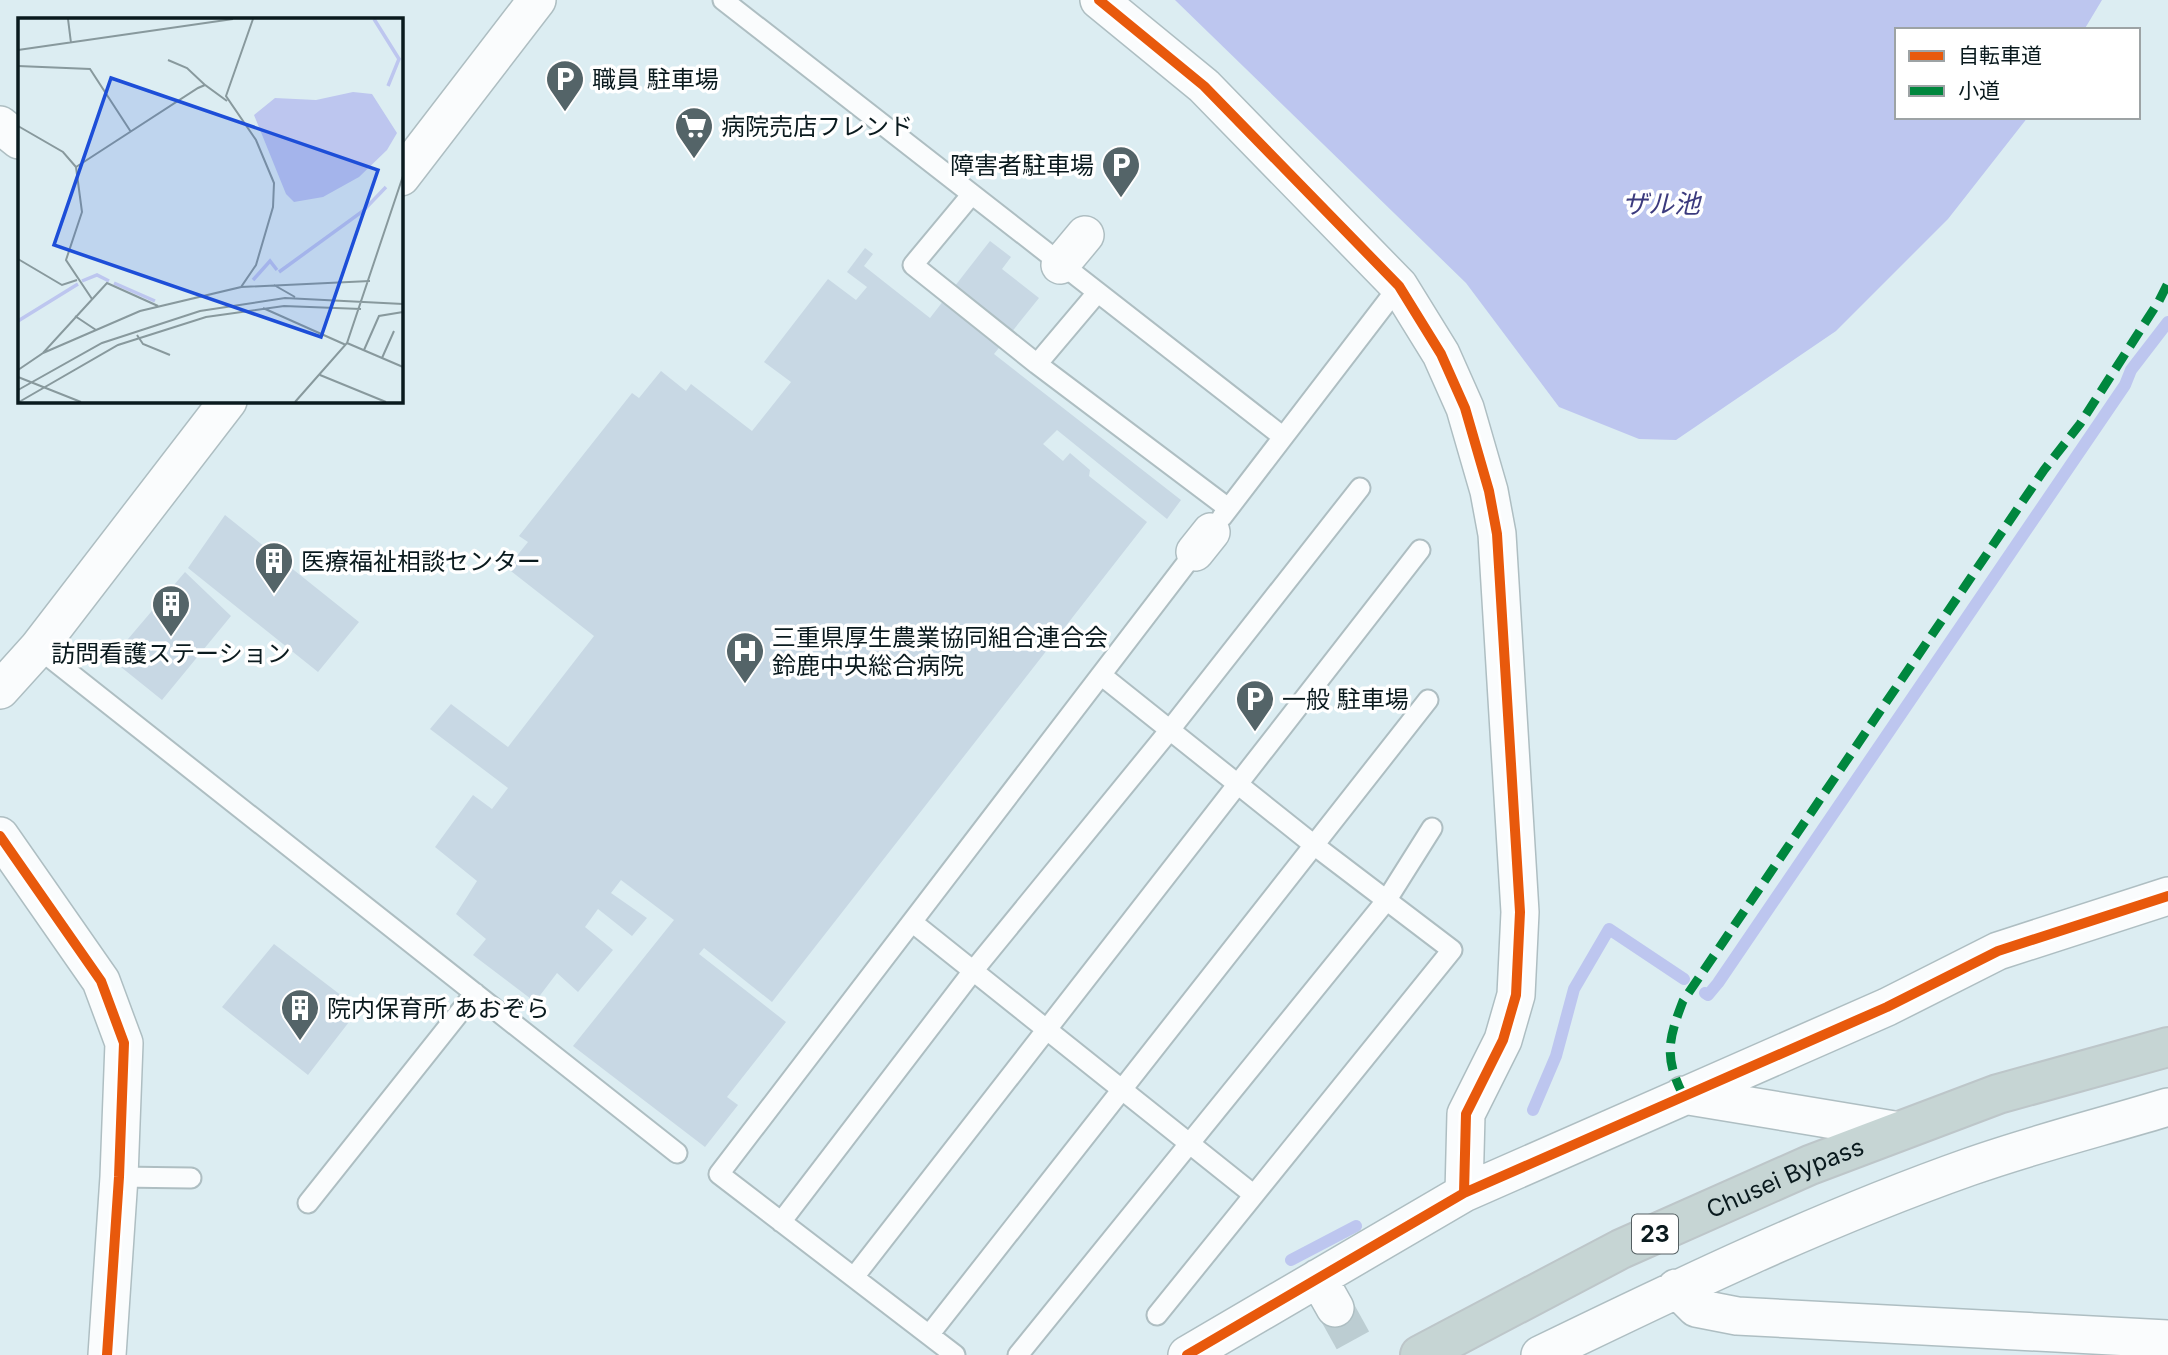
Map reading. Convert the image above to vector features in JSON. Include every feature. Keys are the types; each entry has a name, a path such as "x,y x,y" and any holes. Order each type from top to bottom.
{"highway":[{"name":"Chusei Bypass","path":"1420,1355 1621,1249 1810,1164 1998,1094 2168,1047"}],"street":[{"path":"402,176 537,0"},
{"path":"1099,0 1204,86 1399,286 1441,354 1465,408 1489,491 1497,534 1520,912 1520,955 1516,995 1503,1040 1466,1114 1464,1193"},
{"path":"0,125 18,139"},
{"path":"1060,265 1085,235"},
{"path":"0,690 38,648 227,402"},
{"path":"0,836 101,981 124,1043 119,1177 107,1355"},
{"path":"1187,1355 1327,1293 1464,1193 1887,1007 1998,951 2168,896"},
{"path":"1683,1095 1899,1131"},
{"path":"1540,1355 1676,1289 1822,1225 1970,1167 2168,1107"},
{"path":"1676,1289 1696,1308 1737,1316 2168,1339"}],"lane":[{"path":"723,0 1282,436"},
{"path":"972,194 913,265 1037,364 1211,531"},
{"path":"955,1355 719,1174 1399,286"},
{"path":"1037,364 1097,293"},
{"path":"781,1222 973,971 1169,731 1360,488"},
{"path":"854,1277 1420,550"},
{"path":"38,648 677,1153"},
{"path":"1101,675 1314,845 1452,950 1157,1315"},
{"path":"929,1335 1428,700"},
{"path":"1018,1355 1188,1142 1387,901 1432,828"},
{"path":"912,922 1254,1195"},
{"path":"308,1203 475,993"},
{"path":"119,1177 191,1178"}],"water":[{"name":"ザル池","path":"1175,0 2102,0 2085,28 1895,28 1895,119 2026,119 1948,219 1836,331 1676,440 1639,439 1559,407 1466,283"}],"building":[{"path":"990,241 1011,257 1002,269 1039,298 994,354 1181,500 1167,519 1057,430 1043,444 1063,461 1070,453 1090,470 1089,476 1147,522 772,1002 704,948 699,954 786,1022 727,1097 738,1105 705,1147 573,1046 674,920 621,880 611,893 647,918 632,936 598,909 585,927 613,950 578,992 557,973 535,1002 473,955 486,939 456,914 477,881 435,847 473,795 492,809 508,788 430,729 451,704 508,747 594,636 507,568 528,542 519,536 632,393 639,398 661,371 686,391 691,384 752,431 791,382 764,362 828,279 856,300 867,287 847,272 865,248 873,254 864,266 930,318"},
{"name":"医療福祉相談センター","path":"225,515 359,622 318,672 188,568"},
{"name":"訪問看護ステーション","path":"185,572 231,616 162,700 111,659"},
{"name":"院内保育所 あおぞら","path":"274,944 359,1009 308,1075 222,1007"}],"waterway":[{"path":"1705,993 1708,995 1718,983 2125,385 2131,370 2168,322"},
{"path":"1533,1110 1556,1056 1574,989 1609,929 1684,979"},
{"path":"1291,1260 1356,1226"}],"tunnel":[{"path":"1335,1308 1361,1355"}],"marked path":[{"path":"1683,1095 1673,1070 1670,1048 1683,1001 2044,470 2080,424 2168,283"}],"cycle path":[{"path":"1099,0 1204,86 1399,286 1441,354 1465,408 1489,491 1497,534 1520,912 1516,995 1503,1040 1466,1114 1464,1193 1187,1355"},
{"path":"0,836 101,981 124,1043 119,1177 107,1355"},
{"path":"1464,1193 1887,1007 1998,951 2168,896"}],"place":[{"name":"職員 駐車場","path":"565,113"},
{"name":"病院売店フレンド","path":"694,160"},
{"name":"障害者駐車場","path":"1121,199"},
{"name":"医療福祉相談センター","path":"274,595"},
{"name":"訪問看護ステーション","path":"171,638"},
{"name":"三重県厚生農業協同組合連合会 鈴鹿中央総合病院","path":"745,685"},
{"name":"一般 駐車場","path":"1255,733"},
{"name":"院内保育所 あおぞら","path":"300,1042"}]}
